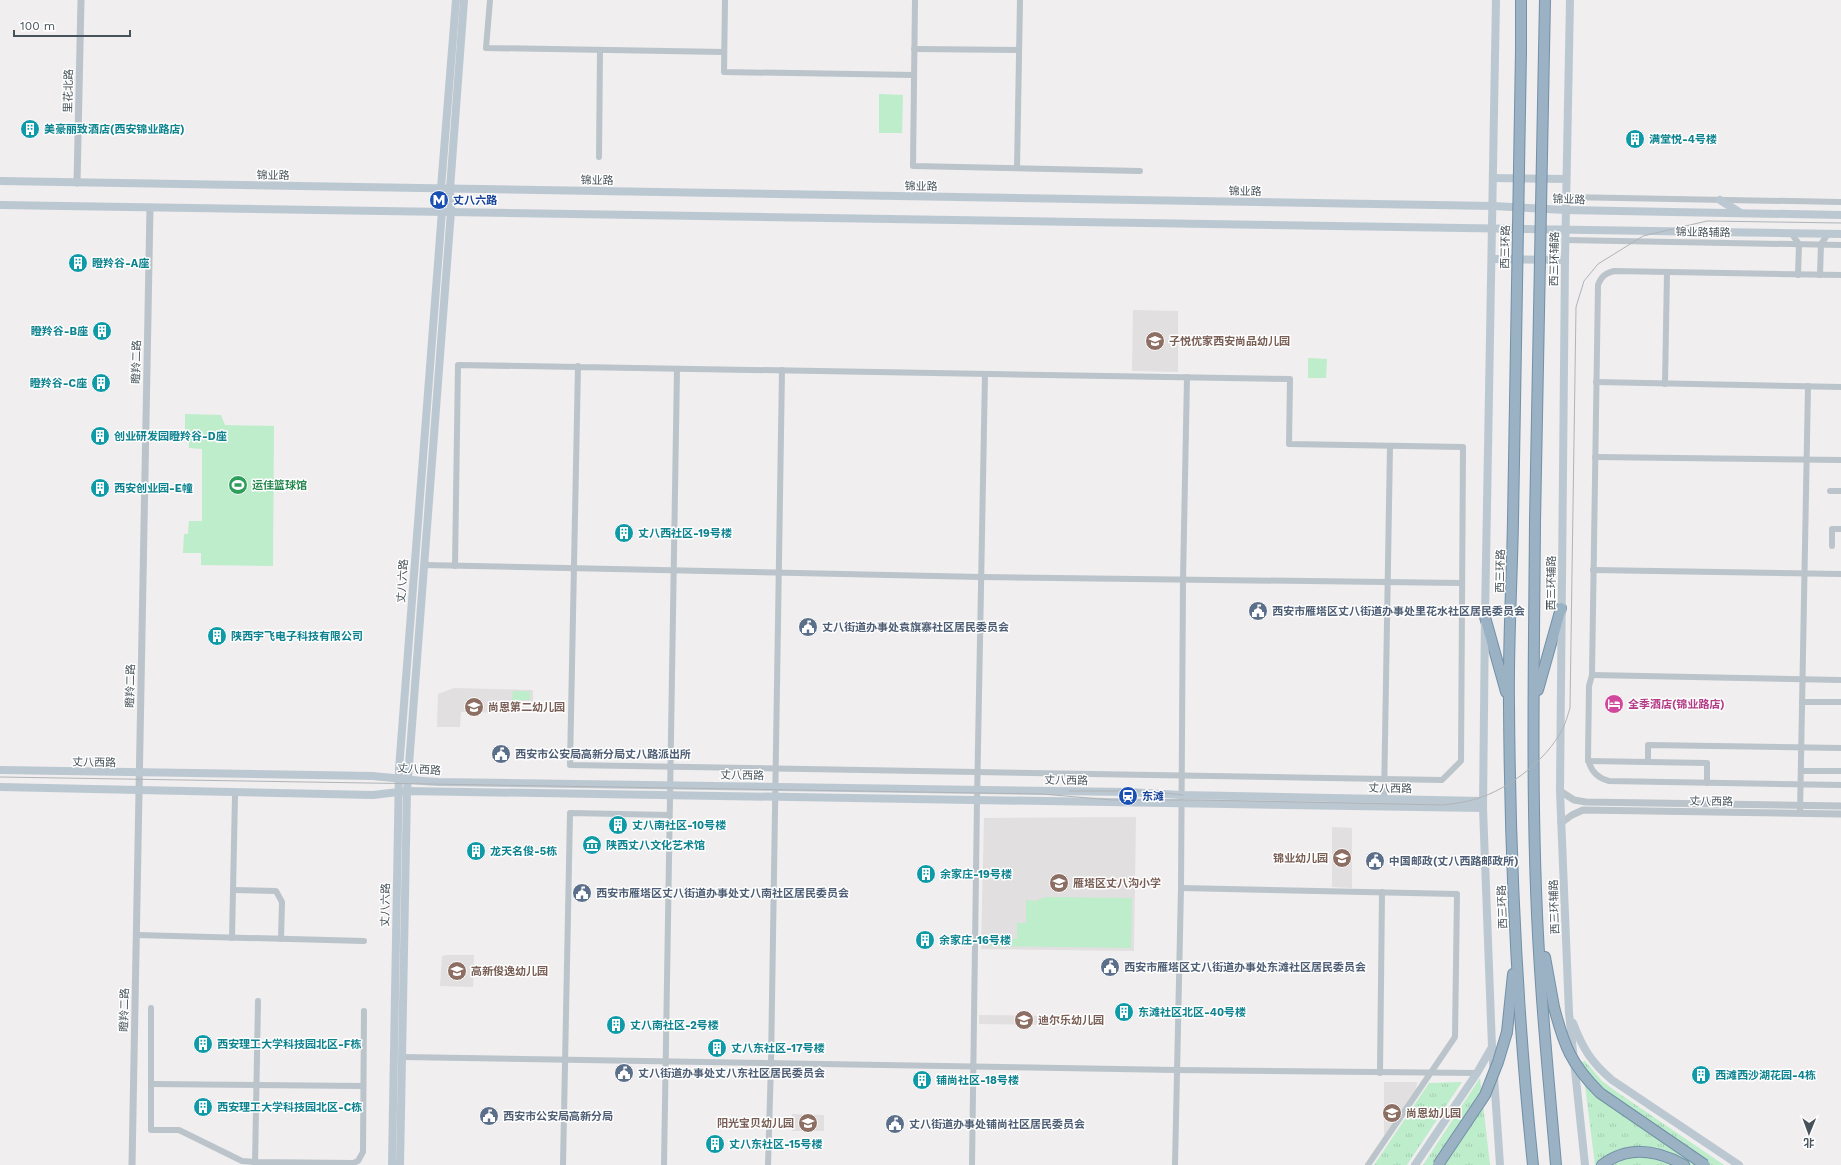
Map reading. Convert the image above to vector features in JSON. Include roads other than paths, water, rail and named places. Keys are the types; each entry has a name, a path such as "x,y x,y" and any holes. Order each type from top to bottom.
{"highway":[{"name":"西三环路","path":"1521,0 1509,703 1516,948 1533,1165"},
{"path":"1545,0 1535,521 1534,703 1538,922 1541,984 1556,1165"},
{"path":"1534,703 1561,608"},
{"path":"1485,617 1509,703"},
{"path":"1538,922 1554,1007 1562,1037 1570,1058 1585,1078 1600,1093 1705,1165"},
{"path":"1438,1165 1485,1096 1498,1062 1506,1032 1516,948"},
{"path":"1602,1165 1623,1154 1638,1151 1654,1152 1670,1157 1684,1165"}],"main road":[{"name":"丈八六路","path":"400,1165 403,1057 403,790 399,778 442,211 441,188 456,0"},
{"name":"丈八六路","path":"392,1165 403,790 408,781 451,211 450,189 464,0"},
{"path":"1496,0 1483,804 1492,1047 1500,1165"},
{"name":"西三环辅路","path":"1570,0 1564,260 1560,791 1569,1013 1585,1165"},
{"path":"1493,178 1566,179"},
{"name":"锦业路","path":"0,181 1493,206 1565,210 1841,215"},
{"path":"1720,200 1739,213"},
{"path":"0,205 1841,234"},
{"path":"1492,259 1564,260"},
{"name":"丈八西路","path":"0,770 399,778 408,781 1128,792 1181,799 1483,804"},
{"name":"丈八西路","path":"0,787 373,795 403,790 977,800 1384,799 1483,804"},
{"path":"1569,1013 1580,1044 1595,1066 1612,1080 1739,1165"},
{"path":"1415,1165 1477,1073 1492,1047"}],"street":[{"name":"里花北路","path":"77,182 81,0"},
{"path":"490,0 486,48 724,52"},
{"path":"725,0 724,72 914,75"},
{"path":"915,0 913,166 1140,171"},
{"path":"1017,168 1020,0"},
{"path":"914,49 1019,50"},
{"path":"599,157 600,50"},
{"path":"1566,197 1841,202"},
{"name":"瞪羚二路","path":"132,1165 150,207"},
{"path":"1791,233 1799,244 1798,274"},
{"path":"1820,275 1821,244 1828,234"},
{"name":"锦业路辅路","path":"1565,240 1841,244"},
{"path":"1841,275 1614,271 1606,273 1600,279 1598,285 1596,382 1592,675 1589,686 1588,761 1595,774 1601,779 1609,781 1841,785"},
{"path":"1665,384 1667,272"},
{"path":"456,566 458,365 578,366 677,369 1290,378 1289,444 1463,447 1460,761 1442,780 570,765 578,366"},
{"path":"664,1165 677,369"},
{"path":"768,1165 772,1063 782,370"},
{"path":"972,1165 985,374"},
{"path":"1175,1165 1181,888 1183,580 1187,377"},
{"path":"1596,382 1841,387"},
{"path":"1800,809 1808,386"},
{"path":"1384,799 1390,446"},
{"path":"1595,457 1841,460"},
{"path":"1830,491 1841,491"},
{"path":"1832,546 1832,529 1841,529"},
{"path":"424,565 981,577 1461,583"},
{"path":"1593,570 1841,574"},
{"path":"1592,675 1841,680"},
{"path":"1802,702 1841,702"},
{"path":"1648,762 1648,744 1841,748"},
{"path":"1588,761 1707,763 1707,783"},
{"path":"1801,771 1841,771"},
{"name":"丈八西路","path":"1560,791 1574,800 1586,802 1800,809 1841,814"},
{"path":"232,938 236,796"},
{"name":"丈八西路","path":"1562,823 1572,815 1583,810 1800,809 1841,806"},
{"path":"563,1165 570,813 669,815"},
{"path":"1181,888 1457,894 1455,1037 1368,1165"},
{"path":"233,890 276,891 282,902 281,939"},
{"path":"1380,1073 1382,892"},
{"path":"137,935 364,941"},
{"path":"255,1163 258,1001"},
{"path":"151,1008 151,1130 179,1130 242,1160 255,1163 353,1163 358,1161 363,1152 364,1011"},
{"path":"403,1057 1429,1074 1477,1073"},
{"path":"151,1084 363,1086"}],"tram line":[{"path":"0,777 1042,794 1112,800 1198,800 1443,805 1465,802 1481,797 1509,784 1535,764 1556,740 1564,726 1570,708 1576,307 1584,281 1598,264 1643,236 1707,221 1841,223"},
{"path":"1069,791 1147,791 1183,795"}],"place":[{"name":"美豪丽致酒店(西安锦业路店)","path":"30,129"},
{"name":"满堂悦-4号楼","path":"1635,139"},
{"name":"丈八六路","path":"439,200"},
{"name":"瞪羚谷-A座","path":"78,263"},
{"name":"瞪羚谷-B座","path":"102,331"},
{"name":"子悦优家西安尚品幼儿园","path":"1155,341"},
{"name":"瞪羚谷-C座","path":"101,383"},
{"name":"创业研发园瞪羚谷-D座","path":"100,436"},
{"name":"运佳篮球馆","path":"238,485"},
{"name":"西安创业园-E幢","path":"100,488"},
{"name":"丈八西社区-19号楼","path":"624,533"},
{"name":"西安市雁塔区丈八街道办事处里花水社区居民委员会","path":"1258,611"},
{"name":"丈八街道办事处袁旗寨社区居民委员会","path":"808,627"},
{"name":"陕西宇飞电子科技有限公司","path":"217,636"},
{"name":"全季酒店(锦业路店)","path":"1614,704"},
{"name":"尚恩第二幼儿园","path":"474,707"},
{"name":"西安市公安局高新分局丈八路派出所","path":"501,754"},
{"name":"东滩","path":"1128,796"},
{"name":"丈八南社区-10号楼","path":"618,825"},
{"name":"陕西丈八文化艺术馆","path":"592,845"},
{"name":"龙天名俊-5栋","path":"476,851"},
{"name":"锦业幼儿园","path":"1342,858"},
{"name":"中国邮政(丈八西路邮政所)","path":"1375,861"},
{"name":"余家庄-19号楼","path":"926,874"},
{"name":"雁塔区丈八沟小学","path":"1059,883"},
{"name":"西安市雁塔区丈八街道办事处丈八南社区居民委员会","path":"582,893"},
{"name":"余家庄-16号楼","path":"925,940"},
{"name":"西安市雁塔区丈八街道办事处东滩社区居民委员会","path":"1110,967"},
{"name":"高新俊逸幼儿园","path":"457,971"},
{"name":"东滩社区北区-40号楼","path":"1124,1012"},
{"name":"迪尔乐幼儿园","path":"1024,1020"},
{"name":"丈八南社区-2号楼","path":"616,1025"},
{"name":"西安理工大学科技园北区-F栋","path":"203,1044"},
{"name":"丈八东社区-17号楼","path":"717,1048"},
{"name":"丈八街道办事处丈八东社区居民委员会","path":"624,1073"},
{"name":"西滩西沙湖花园-4栋","path":"1701,1075"},
{"name":"铺尚社区-18号楼","path":"922,1080"},
{"name":"西安理工大学科技园北区-C栋","path":"203,1107"},
{"name":"尚恩幼儿园","path":"1392,1113"},
{"name":"西安市公安局高新分局","path":"489,1116"},
{"name":"阳光宝贝幼儿园","path":"808,1123"},
{"name":"丈八街道办事处铺尚社区居民委员会","path":"895,1124"},
{"name":"丈八东社区-15号楼","path":"715,1144"}]}
